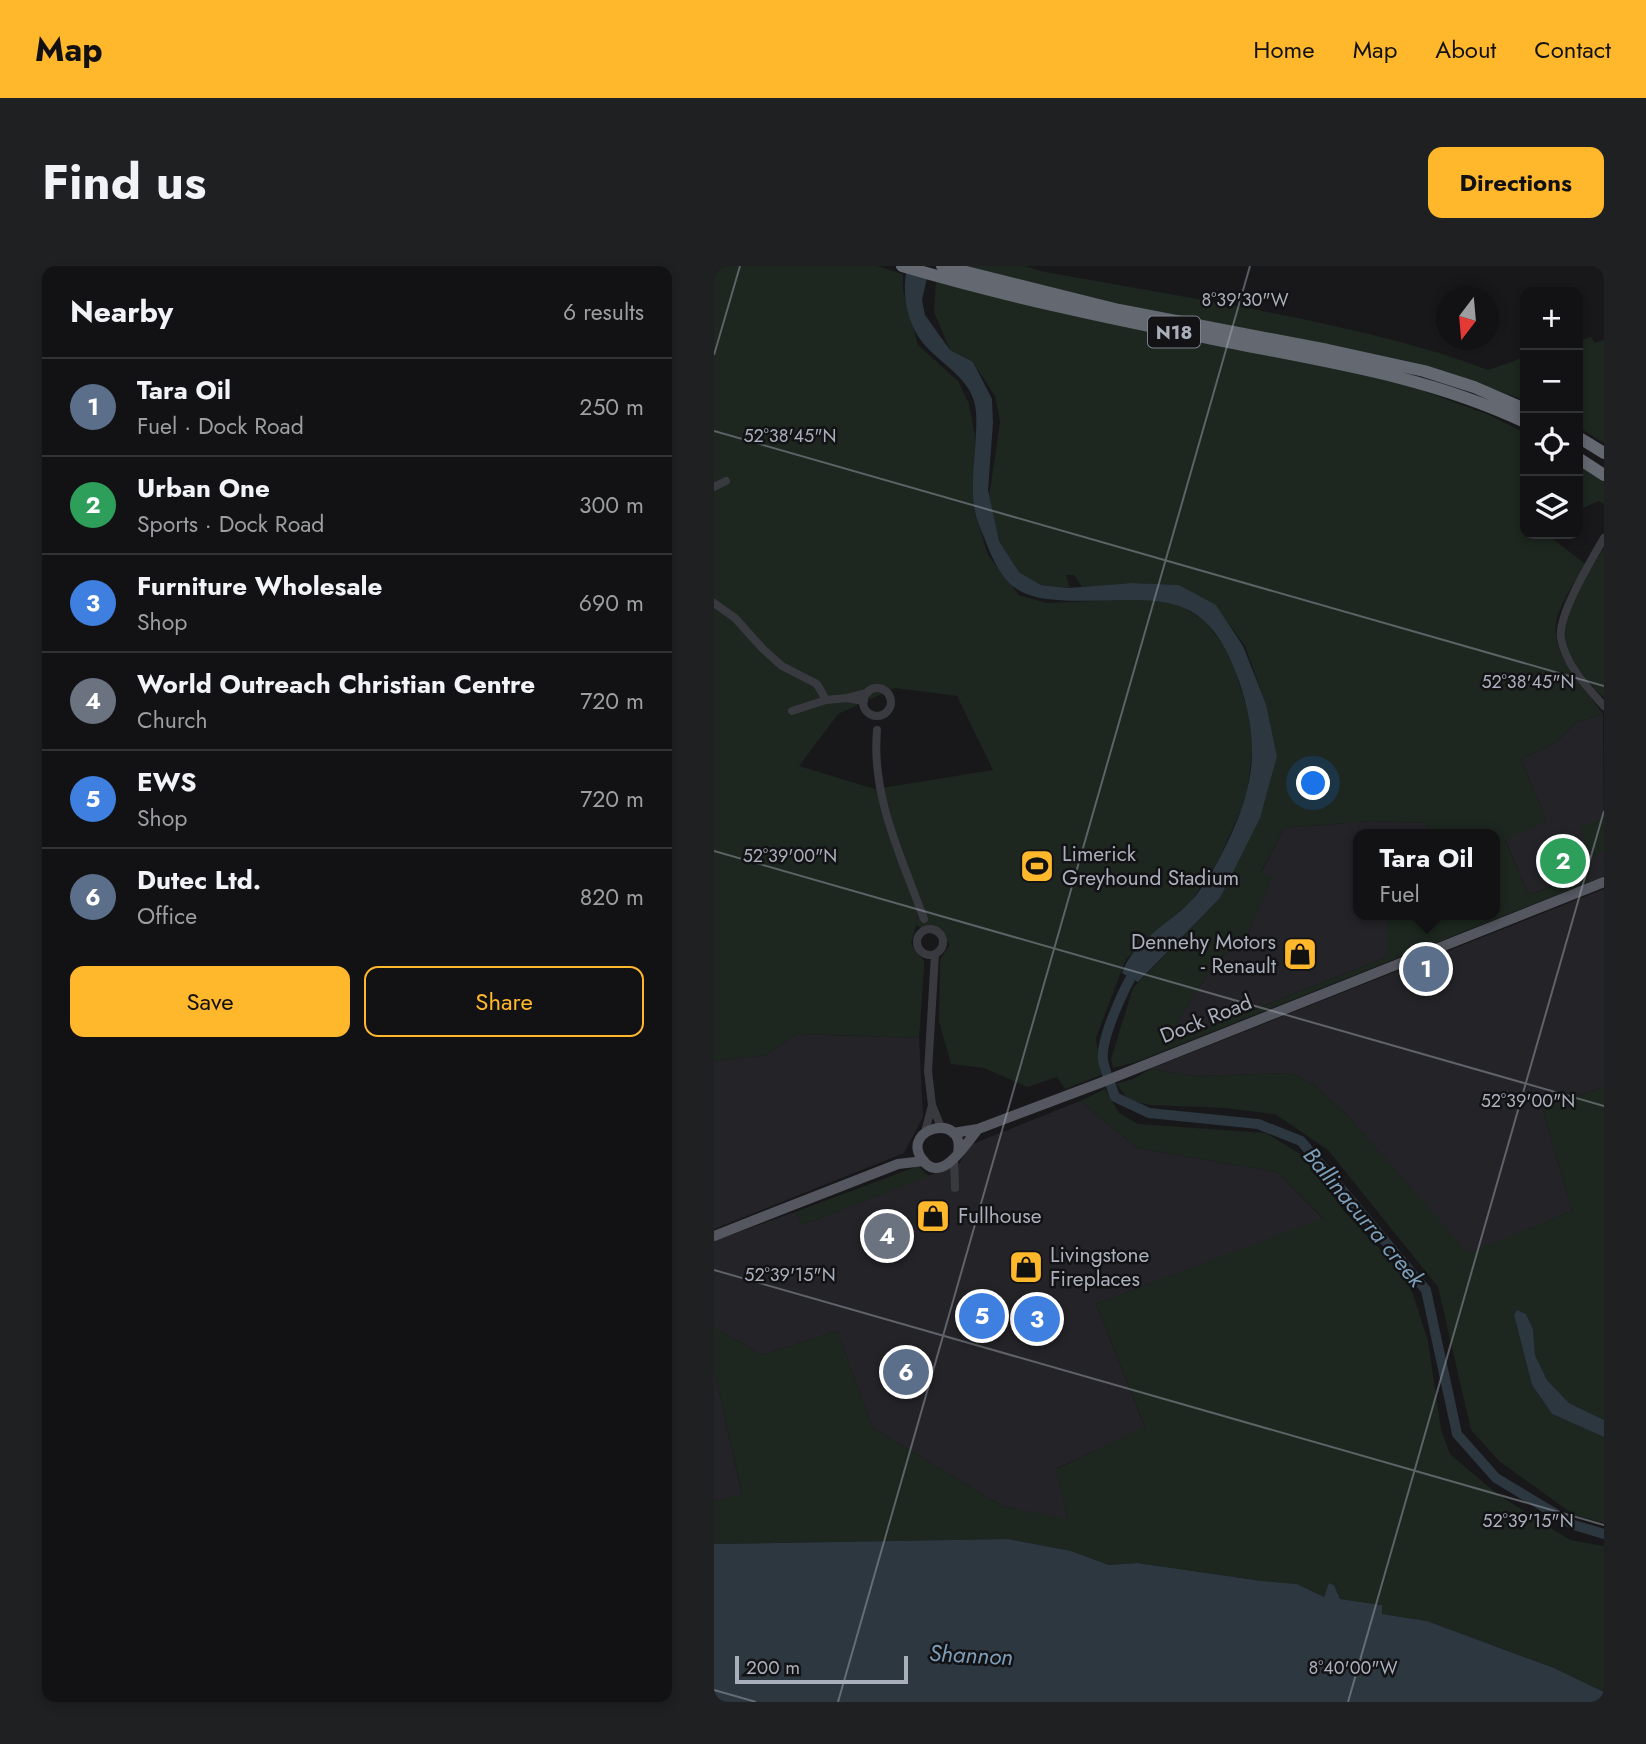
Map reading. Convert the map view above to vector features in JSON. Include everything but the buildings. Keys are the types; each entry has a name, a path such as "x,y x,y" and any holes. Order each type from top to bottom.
{"highway":[{"name":"N18","path":"902,266 1377,360 1424,371 1520,405"},
{"name":"N18","path":"942,266 965,278 1125,321 1386,372 1479,402 1520,420"},
{"name":"N18","path":"1386,372 1487,409 1520,426"},
{"path":"1583,433 1604,446"},
{"path":"1583,440 1604,453"},
{"path":"1583,453 1604,466"},
{"path":"1583,461 1604,475"}],"main road":[{"name":"Dock Road","path":"953,1133 978,1129 1100,1083 1604,882"},
{"path":"941,1127 953,1133 959,1142 956,1157 941,1167 924,1161 918,1148 925,1132 941,1127"},
{"name":"Dock Road","path":"956,1157 978,1129"},
{"path":"898,1164 918,1148"},
{"path":"714,1236 898,1164 924,1161"}],"street":[{"path":"714,487 726,481"},
{"path":"1604,538 1564,613 1560,635 1574,669 1604,706"},
{"path":"714,603 735,618 782,666 817,684 826,699"},
{"path":"792,710 826,699 865,697 877,688 888,693 891,704 877,730 875,748 881,801 924,919 941,936 943,943 940,950 930,954"},
{"path":"865,697 866,710 874,715 884,713"},
{"path":"874,715 877,730"},
{"path":"924,919 918,945 930,954 933,969 928,1071 932,1105 941,1127"},
{"path":"919,935 925,930 933,930"},
{"path":"925,1132 932,1105"},
{"path":"941,1167 955,1188 956,1157"}],"shaded area":[{"path":"714,266 877,266 903,274 903,290 918,345 958,381 969,404 975,435 974,510 988,555 1019,595 1046,603 1144,599 1176,603 1205,621 1230,654 1254,736 1247,793 1219,859 1192,900 1126,959 1096,1038 1101,1075 1065,1089 1057,1077 1027,1087 984,1068 951,1064 939,1022 940,960 950,944 916,925 911,944 924,961 919,1038 797,1034 766,1055 714,1061","holes":["895,688 957,696 993,770 875,789 799,766 838,714"]},
{"path":"966,266 1024,266 1298,318 1418,347 1488,370 1520,359 1520,398 1454,376 1135,308"},
{"path":"936,281 1124,327 1350,370 1416,388 1489,415 1520,430 1520,539 1553,539 1585,564 1562,604 1556,632 1563,658 1603,714 1577,722 1554,744 1521,759 1547,821 1505,840 1529,895 1585,873 1589,882 1500,917 1500,829 1426,829 1427,823 1371,821 1284,828 1261,872 1272,877 1247,936 1216,961 1172,1030 1176,1040 1387,957 1388,920 1493,920 1136,1062 1113,1068 1111,1059 1133,988 1220,898 1277,756 1266,704 1245,646 1216,606 1179,585 1132,583 1082,587 1074,575 1066,575 1070,588 1041,585 1019,572 999,541 989,497 1000,422 995,396 973,362 950,350 934,312"},
{"path":"1591,337 1595,343 1604,340 1604,443 1583,430 1583,339"},
{"path":"1583,467 1604,480 1604,504 1599,501 1583,508"},
{"path":"1604,548 1604,698 1572,658 1566,641 1565,625 1577,590"},
{"path":"1603,714 1604,876 1589,882 1584,873 1529,895 1505,839 1547,821 1521,759 1554,744 1577,722"},
{"path":"1604,818 1604,851 1591,856 1580,827"},
{"path":"1371,821 1427,823 1426,829 1353,829 1353,920 1388,920 1387,957 1176,1040 1172,1030 1216,961 1247,936 1271,878 1261,873 1284,828"},
{"path":"1604,889 1604,1087 1542,1107 1572,1211 1468,1254 1348,1116 1313,1084 1291,1073 1198,1076 1150,1069"},
{"path":"797,1034 919,1038 923,1117 904,1153 714,1229 714,1061 766,1055"},
{"path":"1150,1069 1198,1076 1291,1073 1313,1084 1348,1116 1468,1253 1572,1211 1542,1107 1604,1087 1604,1420 1569,1403 1547,1380 1535,1355 1533,1329 1526,1314 1517,1310 1514,1315 1532,1385 1552,1414 1604,1437 1604,1523 1574,1515 1499,1461 1471,1430 1438,1287 1328,1150 1275,1114 1223,1108 1150,1105 1129,1100 1116,1084 1133,1079"},
{"path":"1105,1089 1119,1113 1138,1124 1266,1133 1302,1155 1344,1211 1408,1279 1428,1341 1441,1429 1450,1454 1497,1494 1570,1540 1604,1546 1604,1692 1554,1668 1427,1621 1382,1614 1382,1605 1340,1599 1334,1585 1330,1583 1324,1597 1297,1584 1137,1563 1109,1565 1071,1551 1008,1539 714,1544 714,1501 742,1494 714,1369 714,1327 762,1355 837,1331 873,1428 1002,1506 1067,1519 1056,1469 1145,1427 1096,1304 1323,1218 1277,1172 1137,1148 1080,1101"},
{"path":"1080,1101 1137,1148 1277,1172 1323,1219 1096,1304 1145,1428 1057,1468 1067,1520 1002,1506 873,1428 837,1331 762,1355 714,1327 714,1241 795,1212 802,1225 959,1164 970,1145"},
{"path":"918,1166 929,1176 802,1225 795,1212"},
{"path":"714,1369 742,1495 714,1501"}],"water":[{"path":"906,273 927,278 922,300 925,315 950,350 973,362 992,399 988,490 999,541 1019,572 1041,585 1068,588 1132,583 1179,585 1216,605 1243,646 1266,704 1277,756 1260,818 1220,898 1138,982 1122,973 1127,962 1142,943 1198,893 1223,851 1242,806 1249,779 1252,737 1239,681 1224,647 1208,624 1189,610 1168,603 1144,600 1045,599 1020,591 1005,579 990,553 973,501 976,423 974,401 963,382 923,343 913,328 906,301"},
{"path":"1517,1310 1526,1314 1533,1329 1535,1355 1547,1380 1569,1403 1604,1420 1604,1437 1552,1414 1532,1385 1514,1315"},
{"name":"Shannon","path":"1008,1539 1071,1551 1109,1565 1137,1563 1297,1584 1324,1597 1329,1583 1334,1585 1340,1599 1382,1605 1382,1614 1427,1621 1554,1668 1604,1692 1604,1702 714,1702 714,1544"}],"waterway":[{"name":"Ballinacurra creek","path":"1137,967 1114,1013 1105,1039 1103,1060 1115,1097 1149,1113 1258,1124 1301,1141 1426,1290 1457,1434 1496,1478 1574,1525 1604,1534"}],"place":[{"name":"Urban One","path":"1563,861"},
{"name":"Limerick Greyhound Stadium","path":"1037,866"},
{"name":"Dennehy Motors - Renault","path":"1300,954"},
{"name":"Tara Oil","path":"1426,969"},
{"name":"Fullhouse","path":"933,1216"},
{"name":"World Outreach Christian Centre","path":"887,1236"},
{"name":"Livingstone Fireplaces","path":"1026,1267"},
{"name":"EWS","path":"982,1316"},
{"name":"Furniture Wholesale","path":"1037,1319"},
{"name":"Dutec Ltd.","path":"906,1372"}]}
